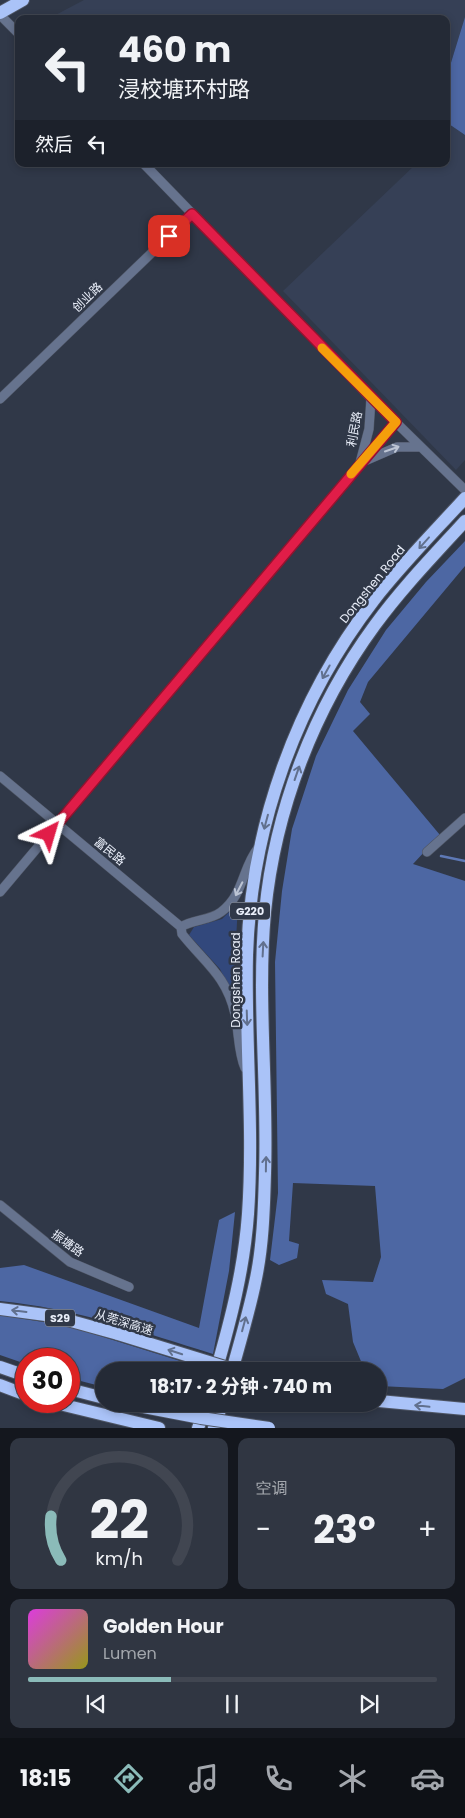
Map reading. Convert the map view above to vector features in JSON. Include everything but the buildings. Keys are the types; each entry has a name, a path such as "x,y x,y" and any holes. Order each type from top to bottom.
{"highway":[{"path":"0,14 23,0"},
{"name":"Dongshen Road","path":"219,1362 236,1302 246,1236 250,1170 247,953 253,887 260,846 271,803 289,750 308,706 328,669 374,600 461,503"},
{"name":"G220","path":"234,1362 255,1283 262,1223 266,1126 262,953 268,890 280,828 306,749 344,671 374,626 399,594 465,521"},
{"name":"从莞深高速","path":"0,1309 53,1316 209,1362"},
{"path":"0,1367 15,1372"},
{"path":"0,1386 15,1391"},
{"path":"80,1392 95,1396"},
{"path":"387,1402 465,1409"},
{"path":"80,1409 159,1428"},
{"path":"170,1412 269,1428"},
{"path":"198,1428 204,1412"},
{"path":"214,1428 219,1412"}],"street":[{"path":"0,14 15,30"},
{"path":"147,167 371,398 465,490"},
{"name":"创业路","path":"0,399 192,214"},
{"name":"利民路","path":"360,463 369,429 371,398"},
{"name":"利民路","path":"0,892 396,422"},
{"name":"利民路","path":"360,463 396,447 421,447"},
{"name":"富民路","path":"0,776 181,927 182,934 212,965 228,993 235,1014 242,1062 249,1079"},
{"path":"427,852 465,818"},
{"path":"181,927 215,916 227,907 241,888 251,857 260,846"},
{"name":"振塘路","path":"0,1205 70,1262 129,1287"}],"shaded area":[{"path":"84,0 465,0 465,17 450,66 450,15 56,15"},
{"path":"465,17 465,135 450,125 450,66"},
{"path":"450,125 465,135 465,460 456,470 283,291 413,167 450,167"},
{"path":"465,541 465,566 368,682 360,702 370,714 353,731 440,835 413,864 465,881 465,1378 443,1389 387,1386 387,1362 361,1362 353,1342 348,1304 326,1294 322,1280 373,1282 381,1257 375,1186 293,1183 289,1241 299,1244 297,1258 279,1265 270,1260 278,1193 275,962 282,891 292,829 316,756 348,690 386,630 426,582"},
{"path":"237,904 233,996 220,969 189,935 194,927 222,919"},
{"path":"235,1212 229,1271 213,1354 134,1329 81,1315 27,1304 0,1301 0,1268 24,1265 199,1328 219,1220"},
{"path":"0,1315 68,1326 183,1362 95,1362 95,1385 80,1381 80,1348 15,1348 15,1360 0,1355"}],"waterway":[{"path":"441,856 465,861"}],"slow traffic":[{"path":"322,348 396,422 351,474"}],"route":[{"path":"49,834 396,422 192,214 169,236"}]}
